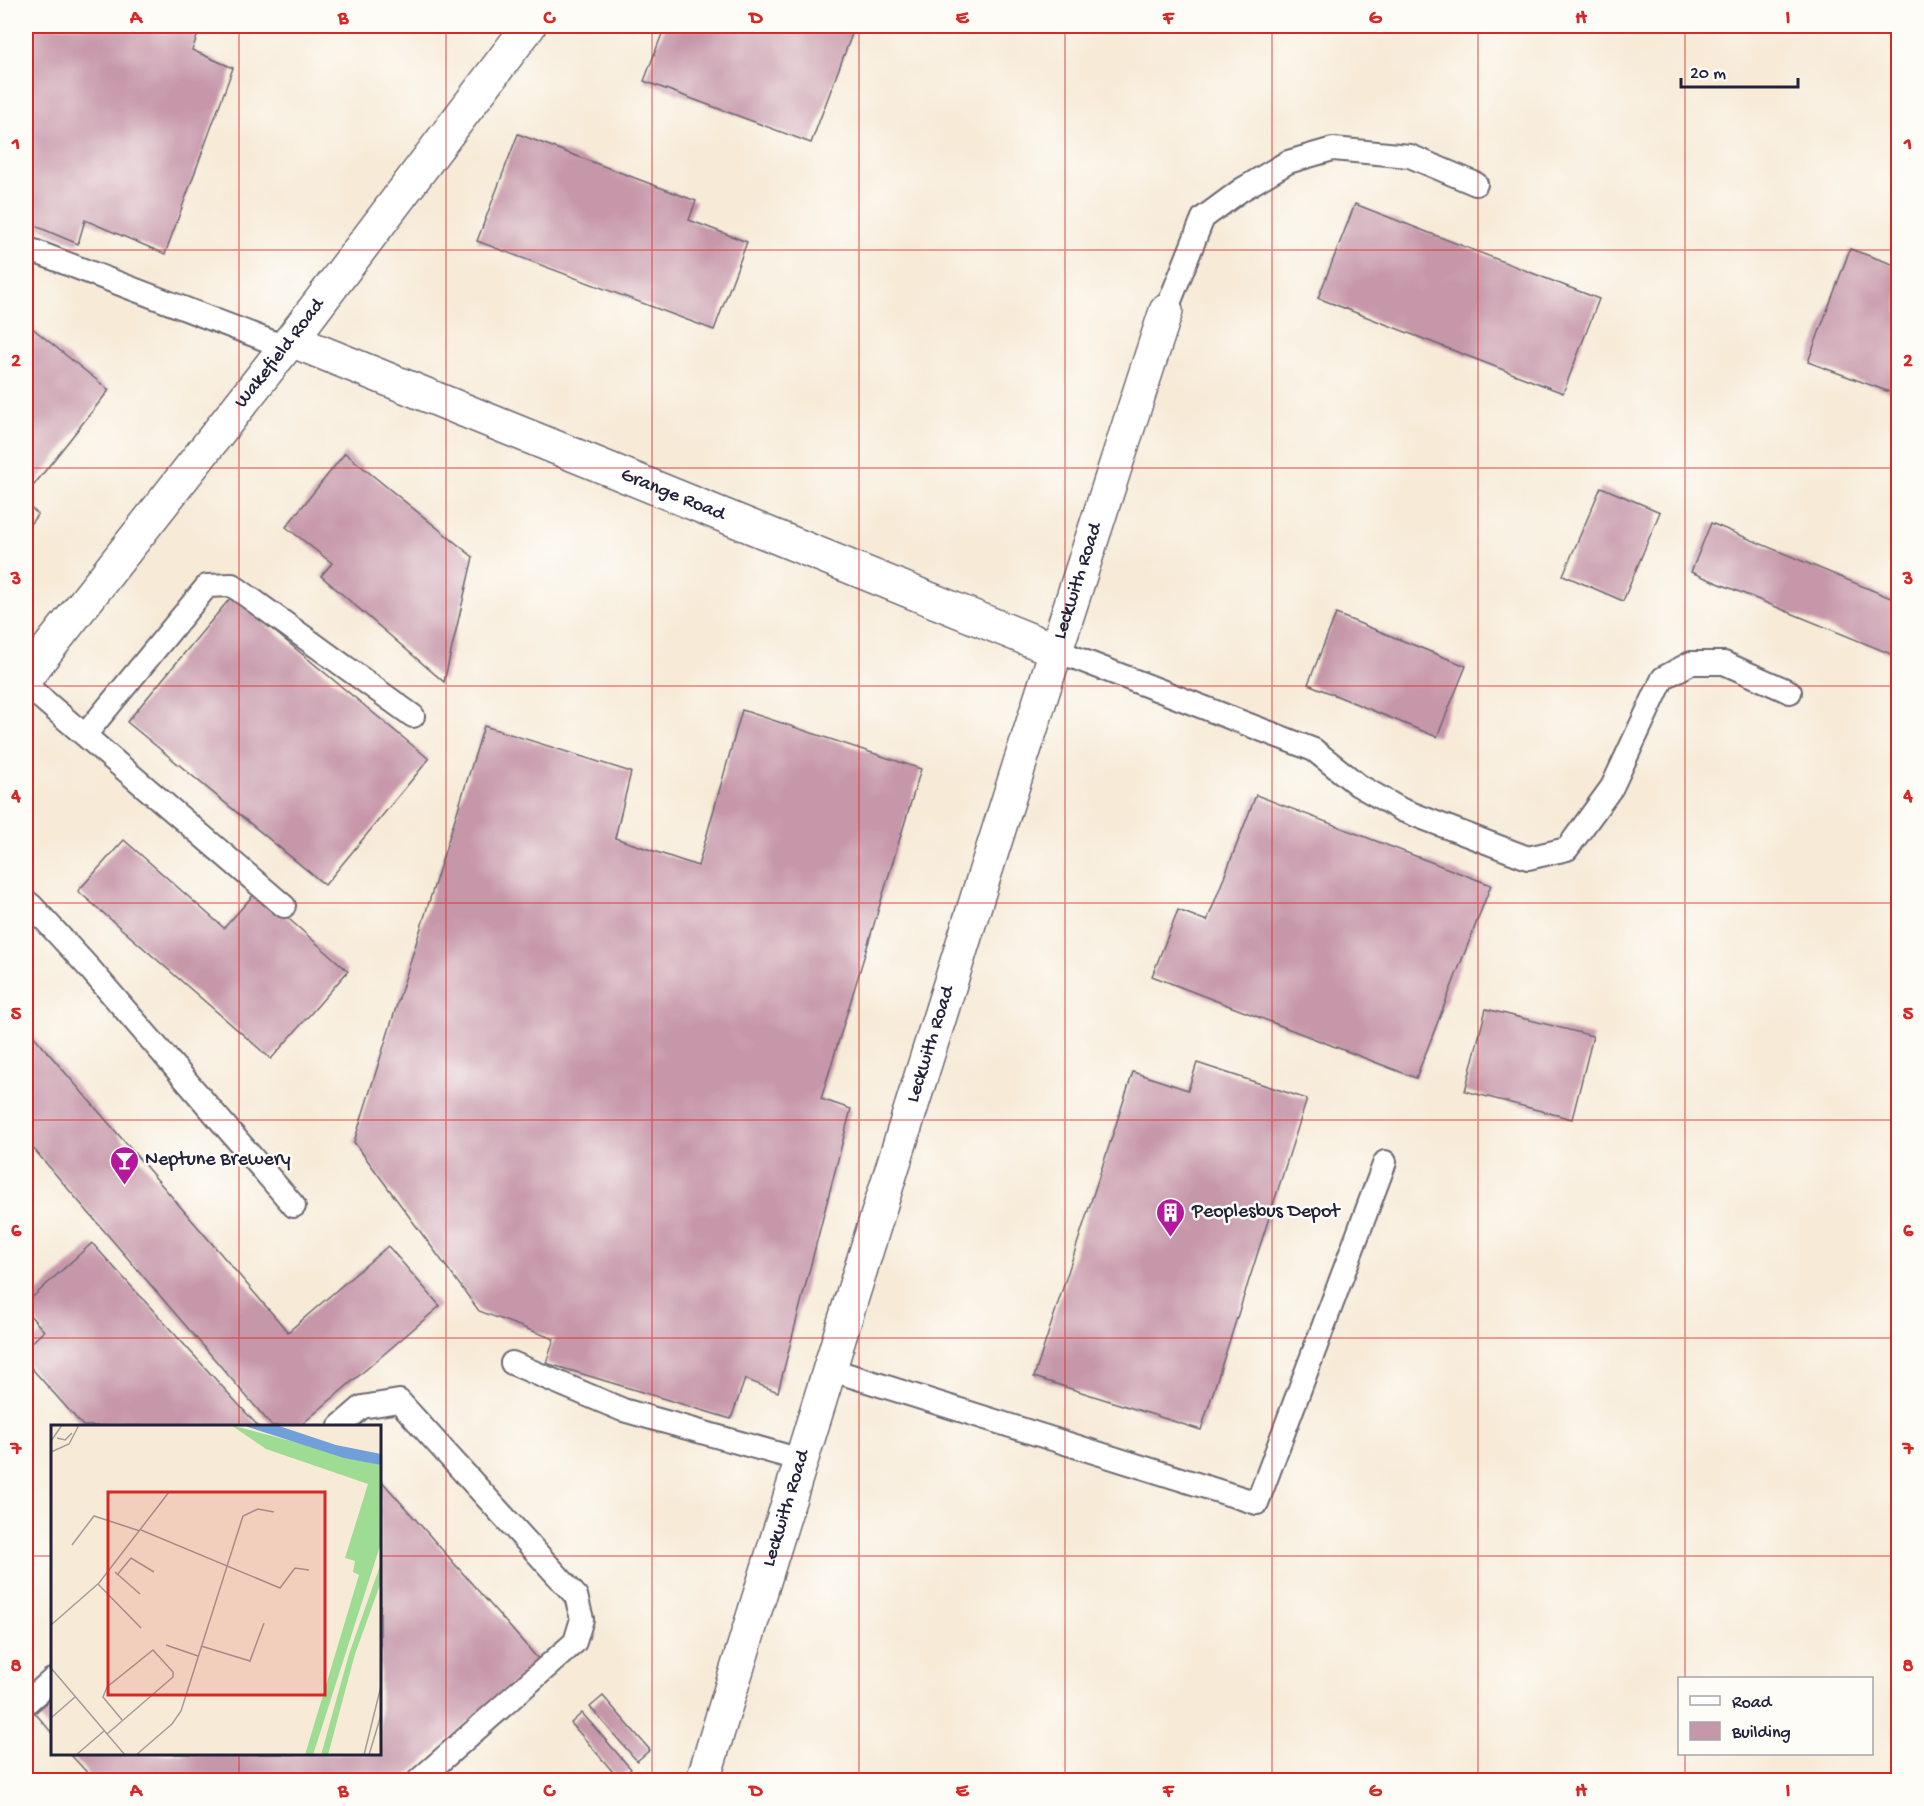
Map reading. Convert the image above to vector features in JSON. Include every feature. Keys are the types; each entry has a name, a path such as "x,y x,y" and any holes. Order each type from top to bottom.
{"street":[{"name":"Wakefield Road","path":"26,677 288,343 529,26"},
{"name":"Leckwith Road","path":"703,1780 1055,650 1166,311"},
{"name":"Grange Road","path":"288,343 1055,650"}],"lane":[{"path":"1166,311 1203,218 1241,190 1288,162 1333,149 1410,156 1476,184"},
{"path":"26,248 288,343"},
{"path":"86,735 207,586 232,585 412,716"},
{"path":"1055,650 1314,750 1358,785 1402,810 1528,858 1567,849 1612,787 1663,678 1691,663 1724,663 1790,692"},
{"path":"26,685 284,906"},
{"path":"26,902 90,969 294,1206"},
{"path":"830,1369 1257,1503 1385,1162"},
{"path":"512,1363 623,1410 801,1460"},
{"path":"341,1425 362,1407 399,1401 576,1596 582,1619 576,1642 419,1780"},
{"path":"26,1703 51,1681"}],"building":[{"path":"26,26 201,26 192,50 233,68 165,254 85,220 78,244 26,222"},
{"path":"665,26 855,26 811,143 644,81"},
{"path":"518,134 696,201 689,220 747,242 714,330 477,241"},
{"path":"1355,204 1599,299 1563,393 1318,298"},
{"path":"1850,249 1898,266 1898,384 1895,394 1808,362"},
{"path":"26,323 109,390 26,495"},
{"path":"345,453 473,557 444,682 321,576 332,563 286,527"},
{"path":"1601,487 1660,512 1623,601 1563,575"},
{"path":"26,504 38,514 26,529"},
{"path":"1711,523 1898,601 1898,657 1691,572"},
{"path":"232,596 429,759 325,885 127,722"},
{"path":"1336,614 1466,666 1437,737 1308,684"},
{"path":"742,710 921,769 821,1099 851,1109 778,1392 745,1379 731,1419 546,1363 554,1339 479,1311 354,1142 484,726 631,772 615,838 698,866"},
{"path":"1256,795 1491,885 1416,1078 1152,976 1178,910 1207,921"},
{"path":"124,840 224,928 257,891 348,971 271,1059 78,891"},
{"path":"1486,1009 1593,1036 1572,1119 1465,1091"},
{"path":"26,1027 288,1332 388,1246 440,1306 301,1425 271,1425 26,1140"},
{"name":"Peoplesbus Depot","path":"1197,1063 1307,1099 1201,1430 1034,1377 1133,1072 1188,1090"},
{"path":"92,1243 257,1425 82,1425 26,1362 26,1348 44,1331 26,1311 26,1303"},
{"path":"381,1480 539,1660 402,1780 94,1780 71,1755 381,1755"},
{"path":"603,1696 650,1750 637,1761 590,1707"},
{"path":"51,1699 51,1732 35,1713"},
{"path":"582,1713 631,1769 619,1779 571,1723"}],"place":[{"name":"Neptune Brewery","path":"124,1186"},
{"name":"Peoplesbus Depot","path":"1171,1238"}]}
